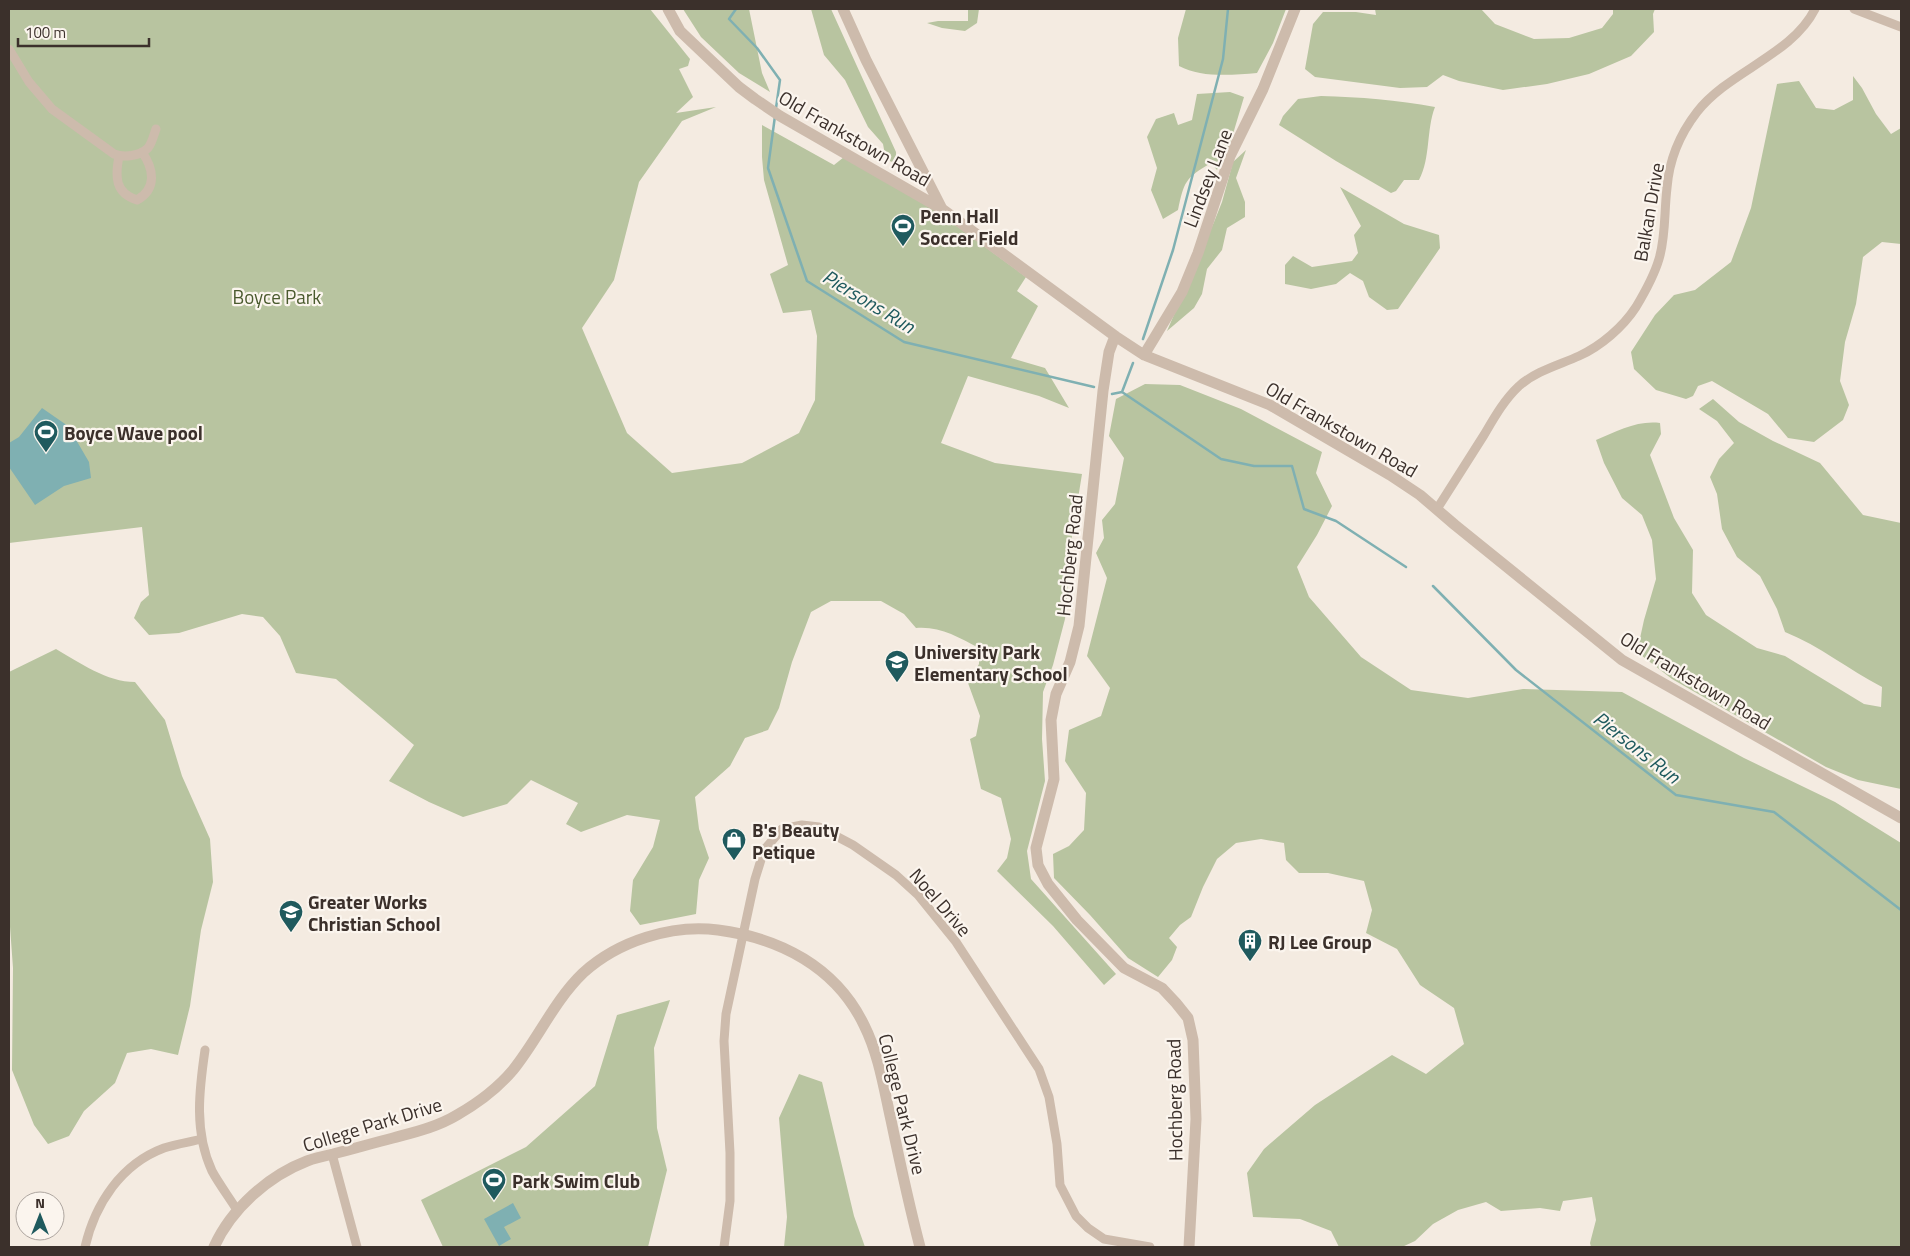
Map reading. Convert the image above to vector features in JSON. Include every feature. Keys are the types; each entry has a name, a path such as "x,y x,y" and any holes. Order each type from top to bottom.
{"street":[{"name":"Old Frankstown Road","path":"668,9 680,31 739,87 775,113 942,209 1115,336 1144,355 1270,405 1390,475 1438,509 1455,525 1622,660 1901,818"},
{"path":"843,9 866,60 942,209"},
{"name":"Lindsey Lane","path":"1144,355 1182,292 1198,253 1230,156 1263,89 1295,9"},
{"name":"Balkan Drive","path":"1438,509 1503,404 1518,386 1532,376 1580,356 1596,347 1634,309 1649,284 1660,259 1666,222 1666,189 1670,167 1682,133 1710,97 1786,42 1802,28 1815,9"},
{"path":"1854,9 1901,26"},
{"path":"9,49 29,82 52,109 119,156 136,155 149,147 156,129"},
{"path":"119,156 117,165 118,183 121,192 126,197 137,200 146,196 151,188 151,172 147,159 142,152"},
{"name":"Hochberg Road","path":"1115,336 1109,352 1103,391 1079,626 1070,662 1056,694 1051,720 1054,779 1036,848 1038,865 1048,884 1078,920 1124,968 1162,988 1188,1018 1194,1040 1196,1110 1189,1247"},
{"name":"Noel Drive","path":"724,1247 730,1201 730,1153 724,1041 726,1014 755,879 764,850 782,829 802,825 818,827 853,845 896,874 918,895 956,942 1039,1069 1049,1096 1057,1144 1060,1185 1076,1216 1104,1240 1150,1247"},
{"name":"College Park Drive","path":"214,1247 237,1210 257,1192 283,1174 307,1161 429,1128 454,1117 478,1103 514,1069 567,992 584,973 603,958 637,941 670,931 705,929 744,934 777,944 796,954 822,972 846,998 864,1025 875,1052 920,1247"},
{"path":"205,1050 199,1089 199,1115 202,1139 212,1171 237,1210"},
{"path":"85,1247 96,1212 117,1180 145,1158 164,1148 202,1139"},
{"path":"332,1154 357,1247"}],"green space":[{"name":"Boyce Park","path":"9,9 650,9 690,59 688,66 679,69 693,97 676,113 716,107 682,121 639,182 614,280 582,328 627,433 672,473 742,463 799,433 815,400 817,336 811,310 783,313 770,274 788,265 764,180 762,125 834,165 844,157 939,213 1026,277 1017,291 1038,306 1011,358 1045,368 1069,408 1039,396 968,376 941,443 995,463 1082,474 1071,542 1065,619 1053,665 1043,692 1042,739 1045,781 1027,851 1031,879 1116,974 1104,985 1053,926 997,871 1007,858 1011,839 1001,798 981,789 970,739 976,736 980,716 968,683 979,664 979,648 956,636 941,631 916,628 904,614 881,601 831,601 811,612 792,662 779,708 768,730 745,738 730,766 695,797 699,829 709,858 699,880 696,914 640,925 630,911 633,880 653,847 660,820 627,815 581,832 566,824 578,803 531,780 507,804 463,817 389,781 414,745 336,679 296,673 280,636 263,617 242,614 179,633 149,635 134,618 141,602 149,595 142,527 9,543"},
{"path":"683,9 749,9 762,73 770,92 739,73 701,37"},
{"path":"811,9 831,9 896,152 896,163 886,160 883,144 868,127 845,80 824,55"},
{"path":"968,9 979,9 977,23 965,31 942,28 927,23 968,21"},
{"path":"1186,9 1286,9 1273,43 1257,73 1227,75 1207,74 1179,66 1178,38"},
{"path":"1375,9 1481,9 1495,24 1534,39 1569,38 1602,28 1613,14 1613,9 1655,9 1653,14 1654,32 1631,56 1589,74 1547,84 1503,90 1459,81 1443,75 1427,87 1400,88 1315,77 1305,69 1313,24 1323,12 1356,12 1376,15"},
{"path":"1853,76 1876,114 1891,134 1901,128 1901,244 1882,242 1863,257 1856,304 1845,342 1840,381 1849,405 1843,420 1814,442 1788,438 1768,414 1712,381 1698,386 1693,396 1686,399 1656,390 1634,369 1631,352 1655,315 1674,295 1695,290 1731,262 1751,208 1777,84 1799,81 1816,108 1834,110 1853,100"},
{"path":"1230,92 1244,97 1230,144 1217,170 1211,163 1191,177 1184,187 1178,210 1163,219 1151,190 1157,168 1147,137 1156,119 1174,113 1178,125 1192,120 1197,94"},
{"path":"1321,96 1378,99 1435,107 1430,125 1427,153 1419,180 1404,180 1396,191 1391,193 1279,125 1283,116 1298,99"},
{"path":"1246,150 1236,178 1245,202 1245,217 1227,228 1222,250 1207,269 1202,294 1194,308 1167,331 1222,202 1233,162"},
{"path":"1340,187 1404,224 1439,235 1440,248 1398,309 1387,310 1369,297 1363,281 1350,273 1336,284 1311,289 1285,284 1285,265 1293,256 1312,267 1352,261 1358,253 1354,235 1361,226"},
{"path":"1145,384 1180,385 1241,409 1322,452 1316,473 1332,506 1297,567 1309,597 1361,657 1411,690 1468,698 1523,689 1622,692 1744,758 1835,802 1901,843 1901,1247 1591,1247 1590,1243 1596,1220 1592,1197 1563,1201 1560,1211 1540,1208 1501,1211 1486,1202 1458,1210 1433,1224 1415,1241 1402,1247 1339,1247 1331,1231 1300,1219 1253,1217 1247,1173 1264,1149 1315,1105 1392,1055 1426,1074 1464,1044 1454,1008 1420,985 1397,949 1366,933 1372,910 1364,881 1328,873 1299,873 1286,860 1284,843 1261,839 1236,843 1217,859 1191,917 1180,925 1169,938 1177,947 1172,960 1158,977 1128,958 1054,878 1053,854 1069,846 1084,830 1086,793 1065,761 1069,730 1101,716 1110,688 1087,656 1107,578 1096,553 1104,538 1102,520 1115,504 1124,458 1109,436 1116,399"},
{"path":"1713,399 1739,422 1773,441 1820,463 1863,515 1901,523 1901,789 1858,780 1826,767 1672,679 1637,652 1656,579 1652,540 1642,515 1622,498 1604,463 1596,440 1620,430 1652,422 1660,423 1661,434 1650,455 1674,518 1693,550 1692,593 1706,615 1757,648 1785,656 1864,704 1881,707 1882,687 1810,644 1785,632 1777,609 1760,576 1737,557 1722,529 1717,494 1710,477 1719,459 1734,443 1717,421 1699,409"},
{"path":"56,649 84,666 104,675 114,679 135,682 165,720 182,776 210,839 213,882 201,930 190,1006 178,1055 151,1049 127,1053 115,1083 84,1111 69,1136 48,1144 34,1125 12,1070 13,968 9,913 9,672"},
{"path":"670,1000 654,1048 657,1128 667,1170 648,1247 443,1247 421,1200 526,1147 595,1086 617,1015"},
{"path":"799,1074 822,1082 854,1216 865,1247 784,1247 787,1217 779,1118"}],"water":[{"name":"Boyce Wave pool","path":"42,408 68,426 89,462 91,478 64,486 35,505 9,467 9,443 19,437"},
{"path":"513,1203 521,1218 504,1227 511,1239 499,1246 484,1219"}],"waterway":[{"name":"Piersons Run","path":"736,9 729,19 757,48 780,80 776,108"},
{"path":"1143,339 1173,250 1223,59 1228,9"},
{"name":"Piersons Run","path":"775,116 768,168 807,281 904,342 1094,387"},
{"path":"1122,392 1133,363"},
{"name":"Piersons Run","path":"1112,394 1122,392 1221,459 1254,466 1292,466 1304,509 1336,521 1406,567"},
{"name":"Piersons Run","path":"1433,586 1516,670 1676,795 1774,812 1901,910"}],"place":[{"name":"Penn Hall Soccer Field","path":"903,247"},
{"name":"Boyce Wave pool","path":"46,453"},
{"name":"University Park Elementary School","path":"897,683"},
{"name":"B's Beauty Petique","path":"734,861"},
{"name":"Greater Works Christian School","path":"291,933"},
{"name":"RJ Lee Group","path":"1250,962"},
{"name":"Park Swim Club","path":"494,1201"}]}
